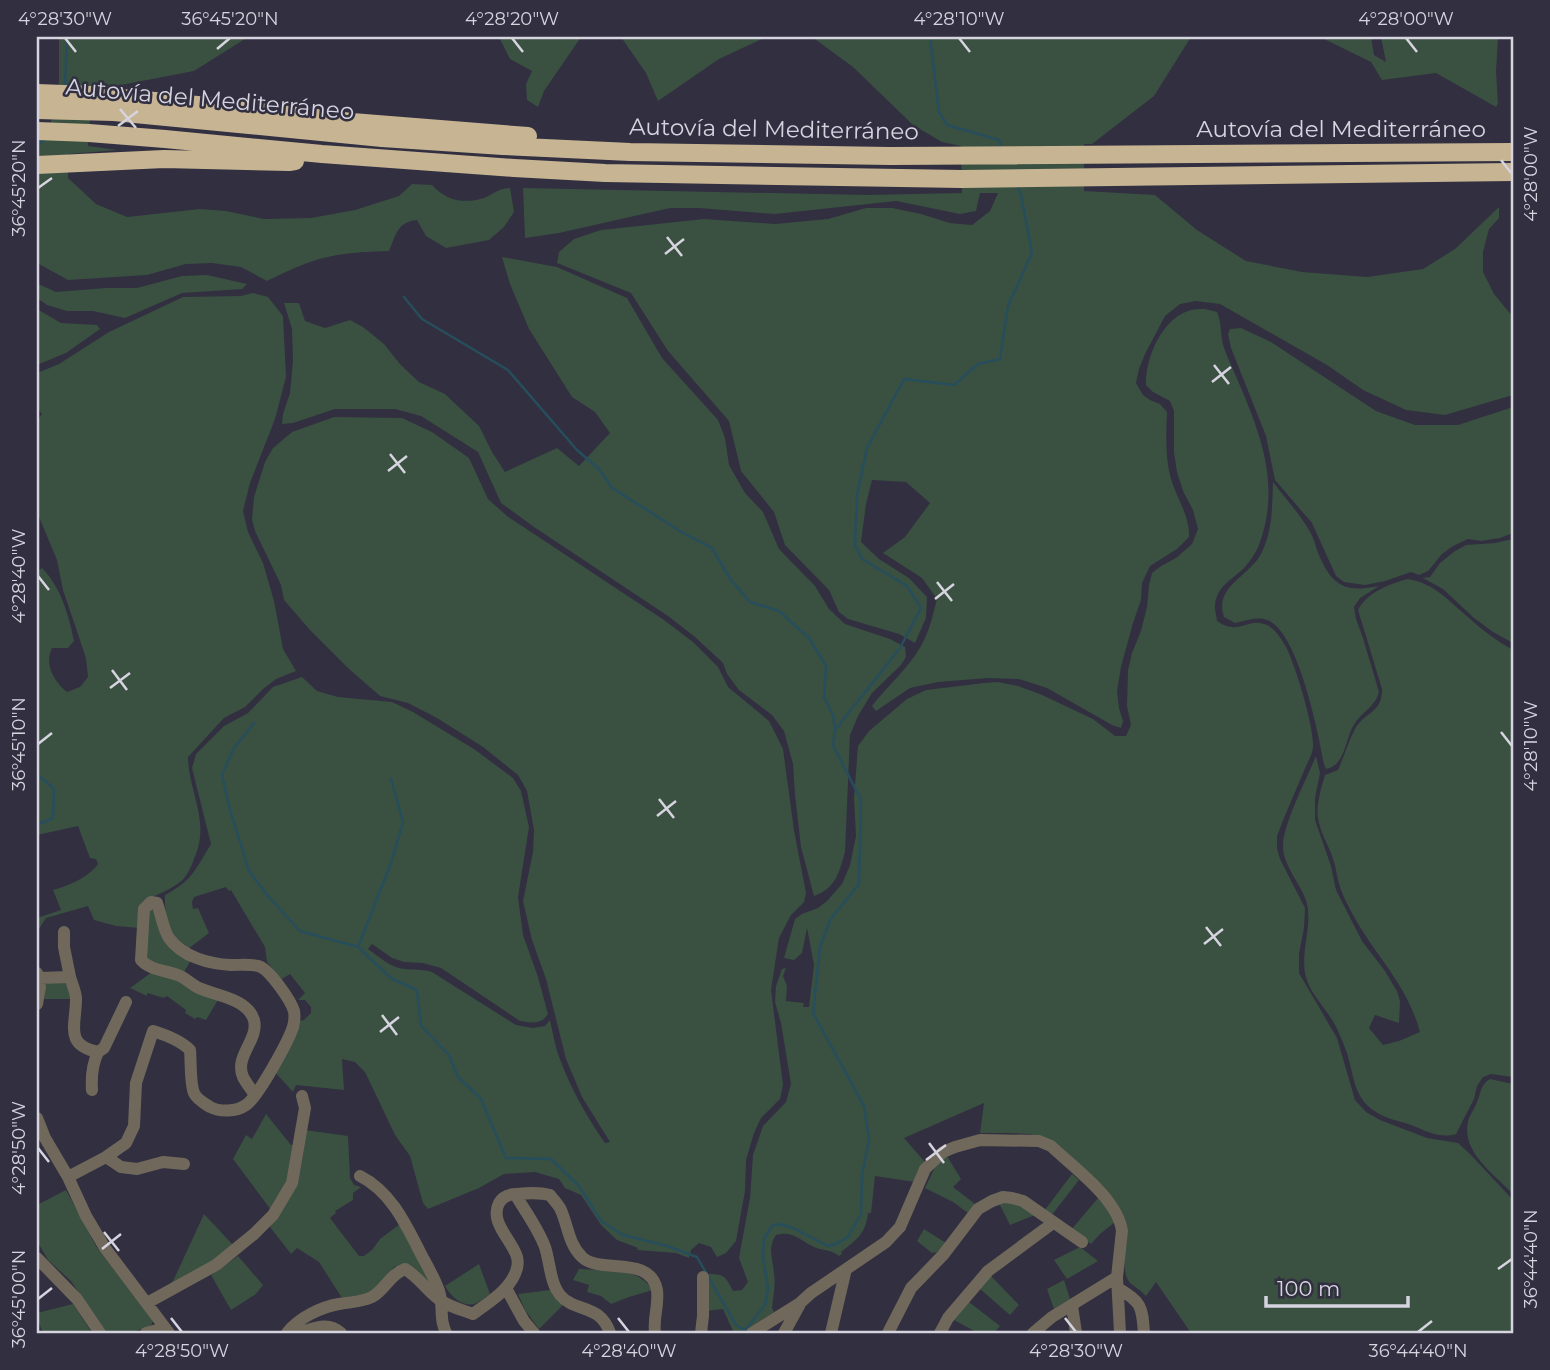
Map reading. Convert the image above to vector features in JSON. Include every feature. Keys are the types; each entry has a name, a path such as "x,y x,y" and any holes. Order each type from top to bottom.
{"highway":[{"path":"37,93 91,103"},
{"name":"Autovía del Mediterráneo","path":"37,110 91,103 382,138 630,152 890,156 1513,152"},
{"name":"Autovía del Mediterráneo","path":"37,131 165,138 322,154 605,173 962,180 1513,173"},
{"path":"37,164 164,159 289,162 322,154"}],"street":[{"path":"68,1177 126,1143 134,1126 136,1083 153,1031 168,1036 190,1050 194,1093 198,1099 221,1111 246,1105 255,1095 293,1027 295,1014 288,999 264,968 257,965 229,965 207,961 187,954 167,936 157,903 151,902 144,909 141,960 147,966 179,975 198,988 231,999 246,1008 254,1019 254,1031 240,1064 242,1076 255,1095"},
{"path":"64,932 64,947 76,995 74,1037 78,1044 98,1052"},
{"path":"37,1004 40,987 38,976 70,978"},
{"path":"92,1090 94,1061 126,1002"},
{"path":"147,1303 216,1265 273,1215 292,1183 305,1108 302,1096"},
{"path":"37,1118 44,1138 105,1248 167,1331"},
{"path":"752,1333 800,1303 886,1242 900,1227 925,1169 943,1152 980,1140 1040,1141 1051,1146 1106,1197 1116,1210 1122,1231 1117,1283 1120,1333"},
{"path":"106,1157 121,1167 137,1169 163,1162 184,1164"},
{"path":"360,1177 369,1181 389,1199 411,1235 438,1288 446,1333"},
{"path":"288,1333 293,1325 314,1313 335,1305 373,1297 398,1271 405,1269 415,1275 442,1302 473,1314 506,1288 518,1264 517,1256 502,1230 496,1211 501,1199 508,1195 534,1192 550,1195 560,1207 573,1246 583,1259 594,1264 634,1268 650,1276 657,1290 655,1333"},
{"path":"515,1194 540,1236 556,1289 561,1297 599,1316 607,1323 610,1333"},
{"path":"888,1333 911,1288 943,1255 978,1209 985,1204 1003,1198 1023,1201 1082,1242"},
{"path":"940,1333 948,1318 988,1271 1053,1223"},
{"path":"37,1258 77,1299 100,1333"},
{"path":"831,1333 846,1269"},
{"path":"701,1333 703,1277"},
{"path":"1033,1333 1052,1317 1117,1283"},
{"path":"1117,1283 1140,1307 1144,1333"},
{"path":"506,1288 524,1321 534,1333"},
{"path":"784,1333 800,1303"},
{"path":"1072,1306 1076,1333"},
{"path":"299,1333 323,1326 338,1329 341,1333"},
{"path":"146,1333 167,1331"}],"green space":[{"path":"59,37 248,37 194,71 121,85 119,90 92,89 88,146 118,150 68,154 68,178 96,204 127,217 200,209 264,219 311,218 355,210 399,196 412,184 432,185 443,195 462,201 484,198 510,188 514,212 504,227 489,240 446,248 426,236 417,220 410,221 401,226 389,251 336,255 297,267 267,281 241,267 212,263 186,264 147,275 68,280 37,263 37,135 49,126 59,101"},
{"path":"499,37 581,37 544,91 538,107 527,100 526,84 532,71 510,59"},
{"path":"621,37 766,37 719,59 658,101 646,73"},
{"path":"812,37 1191,37 1154,96 1092,144 1084,144 1084,191 1155,195 1197,230 1246,261 1302,272 1367,277 1423,269 1455,249 1499,207 1499,218 1489,229 1483,252 1483,272 1494,294 1513,317 1513,395 1445,415 1406,410 1363,390 1327,365 1220,304 1196,301 1180,304 1165,316 1145,354 1136,383 1143,395 1160,404 1167,412 1166,446 1169,471 1185,515 1189,537 1177,549 1150,566 1142,583 1141,600 1121,667 1117,691 1123,721 1121,728 1047,688 1019,679 988,678 938,682 910,688 876,711 872,706 921,646 937,599 922,578 883,553 905,537 930,503 906,482 872,480 861,542 879,559 909,578 927,597 926,618 915,643 899,634 848,619 839,612 829,590 785,545 774,512 741,471 729,421 668,351 631,293 557,263 559,252 574,239 601,230 704,219 775,224 828,219 866,208 892,208 950,223 972,225 990,211 998,193 980,193 976,211 960,214 896,201 775,214 670,208 525,238 523,188 867,195 962,193 961,146 942,142 913,125 853,67"},
{"path":"1320,37 1371,37 1374,55 1386,62 1381,37 1498,37 1498,103 1496,107 1436,73 1382,80 1371,62"},
{"path":"502,257 557,267 627,298 662,358 718,420 725,438 729,465 745,493 763,512 779,549 815,586 829,609 845,624 890,639 905,647 906,657 901,665 872,693 850,735 845,852 836,879 821,893 814,896 801,847 793,764 784,731 772,715 739,690 727,674 723,663 695,637 501,503 478,452 421,416 395,409 335,409 282,424 290,393 293,361 292,329 284,303 299,303 305,321 325,328 350,320 363,327 384,344 419,382 445,394 479,426 505,472 557,448 579,466 610,433 595,412 572,397 529,329"},
{"path":"207,275 247,284 242,289 182,293 125,318 93,311 67,311 47,305 37,298 38,284 56,292 137,288 182,276"},
{"path":"253,293 268,297 283,316 286,377 275,419 250,483 243,511 248,532 263,563 274,601 283,649 296,671 276,679 245,707 224,718 188,757 200,820 199,845 187,875 173,887 146,900 140,928 116,926 94,920 88,906 46,918 37,932 37,918 61,910 53,890 78,880 98,864 96,859 90,858 78,826 37,835 37,572 42,568 59,593 74,641 68,648 52,648 49,660 52,672 67,692 80,687 88,677 86,658 63,590 57,560 37,512 37,421 42,414 37,408 37,373 59,364 109,332 183,297 241,296"},
{"path":"37,309 61,323 97,325 100,329 66,353 37,365"},
{"path":"1205,309 1217,312 1219,316 1224,348 1262,446 1268,484 1268,504 1259,545 1246,566 1226,583 1216,598 1217,621 1231,627 1264,624 1276,633 1286,647 1294,667 1312,737 1311,755 1277,836 1280,859 1305,908 1299,973 1337,1038 1355,1100 1366,1112 1427,1138 1458,1143 1513,1200 1513,1333 1191,1333 1156,1282 1146,1296 1130,1283 1125,1270 1127,1225 1110,1195 1069,1156 1044,1137 980,1133 984,1103 904,1138 924,1161 915,1182 875,1176 871,1213 868,1213 859,1236 839,1256 815,1248 791,1235 776,1235 771,1249 775,1278 772,1308 774,1312 742,1333 734,1333 723,1309 706,1311 706,1274 723,1276 733,1291 742,1290 748,1282 739,1258 750,1198 753,1155 763,1126 786,1102 791,1084 775,1002 776,986 782,969 786,968 783,976 787,986 786,1001 804,1003 803,1007 809,1007 814,965 807,928 802,953 794,960 784,958 795,919 827,901 842,884 850,865 856,836 854,798 858,746 869,731 907,699 926,690 998,682 1040,694 1093,719 1115,736 1126,736 1131,725 1127,706 1128,670 1147,607 1152,573 1192,544 1198,529 1177,472 1174,411 1170,401 1146,385 1148,364 1156,342 1170,323 1188,311"},
{"path":"1241,328 1271,342 1376,411 1415,425 1458,425 1513,407 1513,533 1481,541 1468,539 1442,554 1428,571 1419,575 1411,572 1365,585 1344,582 1336,576 1312,523 1275,480 1266,436 1231,348 1228,334 1230,329"},
{"path":"334,417 402,418 432,432 469,458 488,499 507,516 693,642 718,667 728,687 769,721 783,749 806,893 804,902 791,915 779,938 771,990 783,1085 780,1099 761,1118 754,1133 746,1160 745,1191 736,1241 726,1253 717,1257 711,1247 699,1243 691,1250 689,1258 676,1253 637,1250 638,1248 617,1240 601,1225 581,1195 565,1188 559,1179 535,1172 504,1174 479,1188 428,1209 423,1203 410,1156 395,1135 365,1072 355,1062 342,1059 344,1090 296,1085 293,1092 274,1071 299,1021 311,1013 311,1007 305,1000 298,1000 305,993 290,974 282,979 267,962 265,947 231,890 226,887 194,897 193,909 198,908 209,933 188,949 173,932 167,918 165,895 187,880 211,844 192,768 196,754 224,726 248,713 273,687 302,677 317,691 338,697 392,702 413,712 474,749 513,778 521,791 529,827 518,897 523,935 548,1014 539,1022 520,1021 441,968 392,958 372,944 368,949 394,966 432,972 516,1025 533,1028 545,1026 550,1020 558,1054 574,1092 605,1143 610,1142 582,1097 566,1059 546,979 532,940 523,901 533,852 534,830 527,791 518,775 483,747 437,718 408,703 380,696 348,668 284,600 281,585 255,531 252,520 254,497 265,462 273,448 292,432"},
{"path":"1273,482 1309,530 1327,571 1333,578 1347,587 1379,586 1360,598 1354,607 1379,692 1375,702 1355,723 1338,763 1326,769 1305,684 1288,643 1278,628 1263,619 1235,623 1224,617 1222,606 1228,589 1257,560 1266,543"},
{"path":"1513,539 1513,643 1474,618 1443,589 1423,578 1430,577 1440,563 1466,545"},
{"path":"1408,579 1426,584 1448,599 1484,631 1513,650 1513,1077 1491,1074 1483,1077 1456,1134 1444,1136 1376,1112 1359,1093 1338,1030 1307,980 1304,956 1307,904 1286,861 1283,846 1291,814 1316,756 1320,773 1315,798 1315,820 1331,866 1336,890 1362,941 1385,971 1400,1001 1399,1023 1375,1015 1369,1028 1383,1045 1420,1032 1407,999 1346,902 1318,818 1319,796 1325,775 1338,770 1355,729 1376,708 1381,697 1382,689 1358,610 1373,594"},
{"path":"153,905 191,960 184,972 148,962 145,952 147,911"},
{"path":"152,972 163,974 218,1000 206,1020 197,1017 195,1019 185,1013 186,1010 167,996 164,998 147,993 147,996 130,988"},
{"path":"48,982 65,983 70,989 72,999 44,999 45,985"},
{"path":"1490,1079 1513,1084 1513,1194 1474,1153 1467,1133 1470,1117 1483,1087"},
{"path":"266,1114 293,1145 288,1181 271,1210 233,1159 246,1135 252,1139"},
{"path":"305,1130 348,1136 350,1178 354,1185 361,1187 353,1193 353,1200 335,1211 330,1218 359,1256 372,1250 380,1239 400,1224 434,1289 402,1264 394,1267 371,1293 342,1298 319,1262 297,1248 291,1254 270,1227 285,1204"},
{"path":"947,1156 961,1179 953,1187 975,1204 968,1213 925,1188 936,1165"},
{"path":"1072,1174 1079,1180 1051,1216 1044,1211"},
{"path":"66,1190 96,1246 153,1321 151,1326 129,1333 106,1333 71,1281 48,1260 37,1241 37,1205"},
{"path":"1098,1198 1115,1222 1091,1244 1071,1230"},
{"path":"999,1203 1017,1204 1035,1215 1010,1225"},
{"path":"204,1214 234,1246 218,1260 170,1285 174,1279"},
{"path":"924,1229 946,1243 938,1252 932,1253 917,1241"},
{"path":"1080,1247 1098,1261 1067,1279 1054,1260"},
{"path":"238,1256 263,1285 256,1294 231,1310 211,1275"},
{"path":"479,1264 490,1294 474,1304 461,1302 453,1297 445,1286"},
{"path":"579,1269 629,1273 646,1282 653,1290 611,1304 601,1296 587,1292 589,1285 573,1280"},
{"path":"991,1276 1019,1305 1010,1315 980,1289"},
{"path":"1064,1280 1070,1299 1054,1309 1047,1289"},
{"path":"550,1290 553,1296 564,1304 539,1329 525,1310 518,1294"},
{"path":"969,1302 1000,1326 994,1333 978,1333 954,1320"},
{"path":"73,1304 92,1333 43,1333 37,1313"}],"waterway":[{"path":"65,86 67,37"},
{"path":"930,37 939,112 947,125 999,140 1002,148"},
{"path":"37,145 46,139"},
{"path":"744,1332 765,1305 768,1289 763,1256 764,1239 772,1226 778,1224 791,1227 828,1246 848,1237 861,1214 862,1175 869,1139 864,1106 813,1013 820,947 830,920 859,884 861,800 833,745 835,730 900,648 921,608 907,586 862,559 855,545 857,495 867,448 904,379 954,385 978,364 1000,359 1008,306 1032,253 1021,195 1016,184"},
{"path":"404,297 422,319 508,370 577,450 599,469 612,488 712,548 730,579 750,602 779,611 809,638 826,666 824,697 833,715 835,728"},
{"path":"254,723 234,748 222,775 249,871 300,931 358,947"},
{"path":"37,774 54,789 53,818 37,825"},
{"path":"391,779 403,822 391,863 358,947 392,979 417,990 421,1026 449,1055 458,1077 481,1099 506,1158 551,1159 579,1186 601,1221 623,1235 697,1257 736,1325 745,1330"}]}
